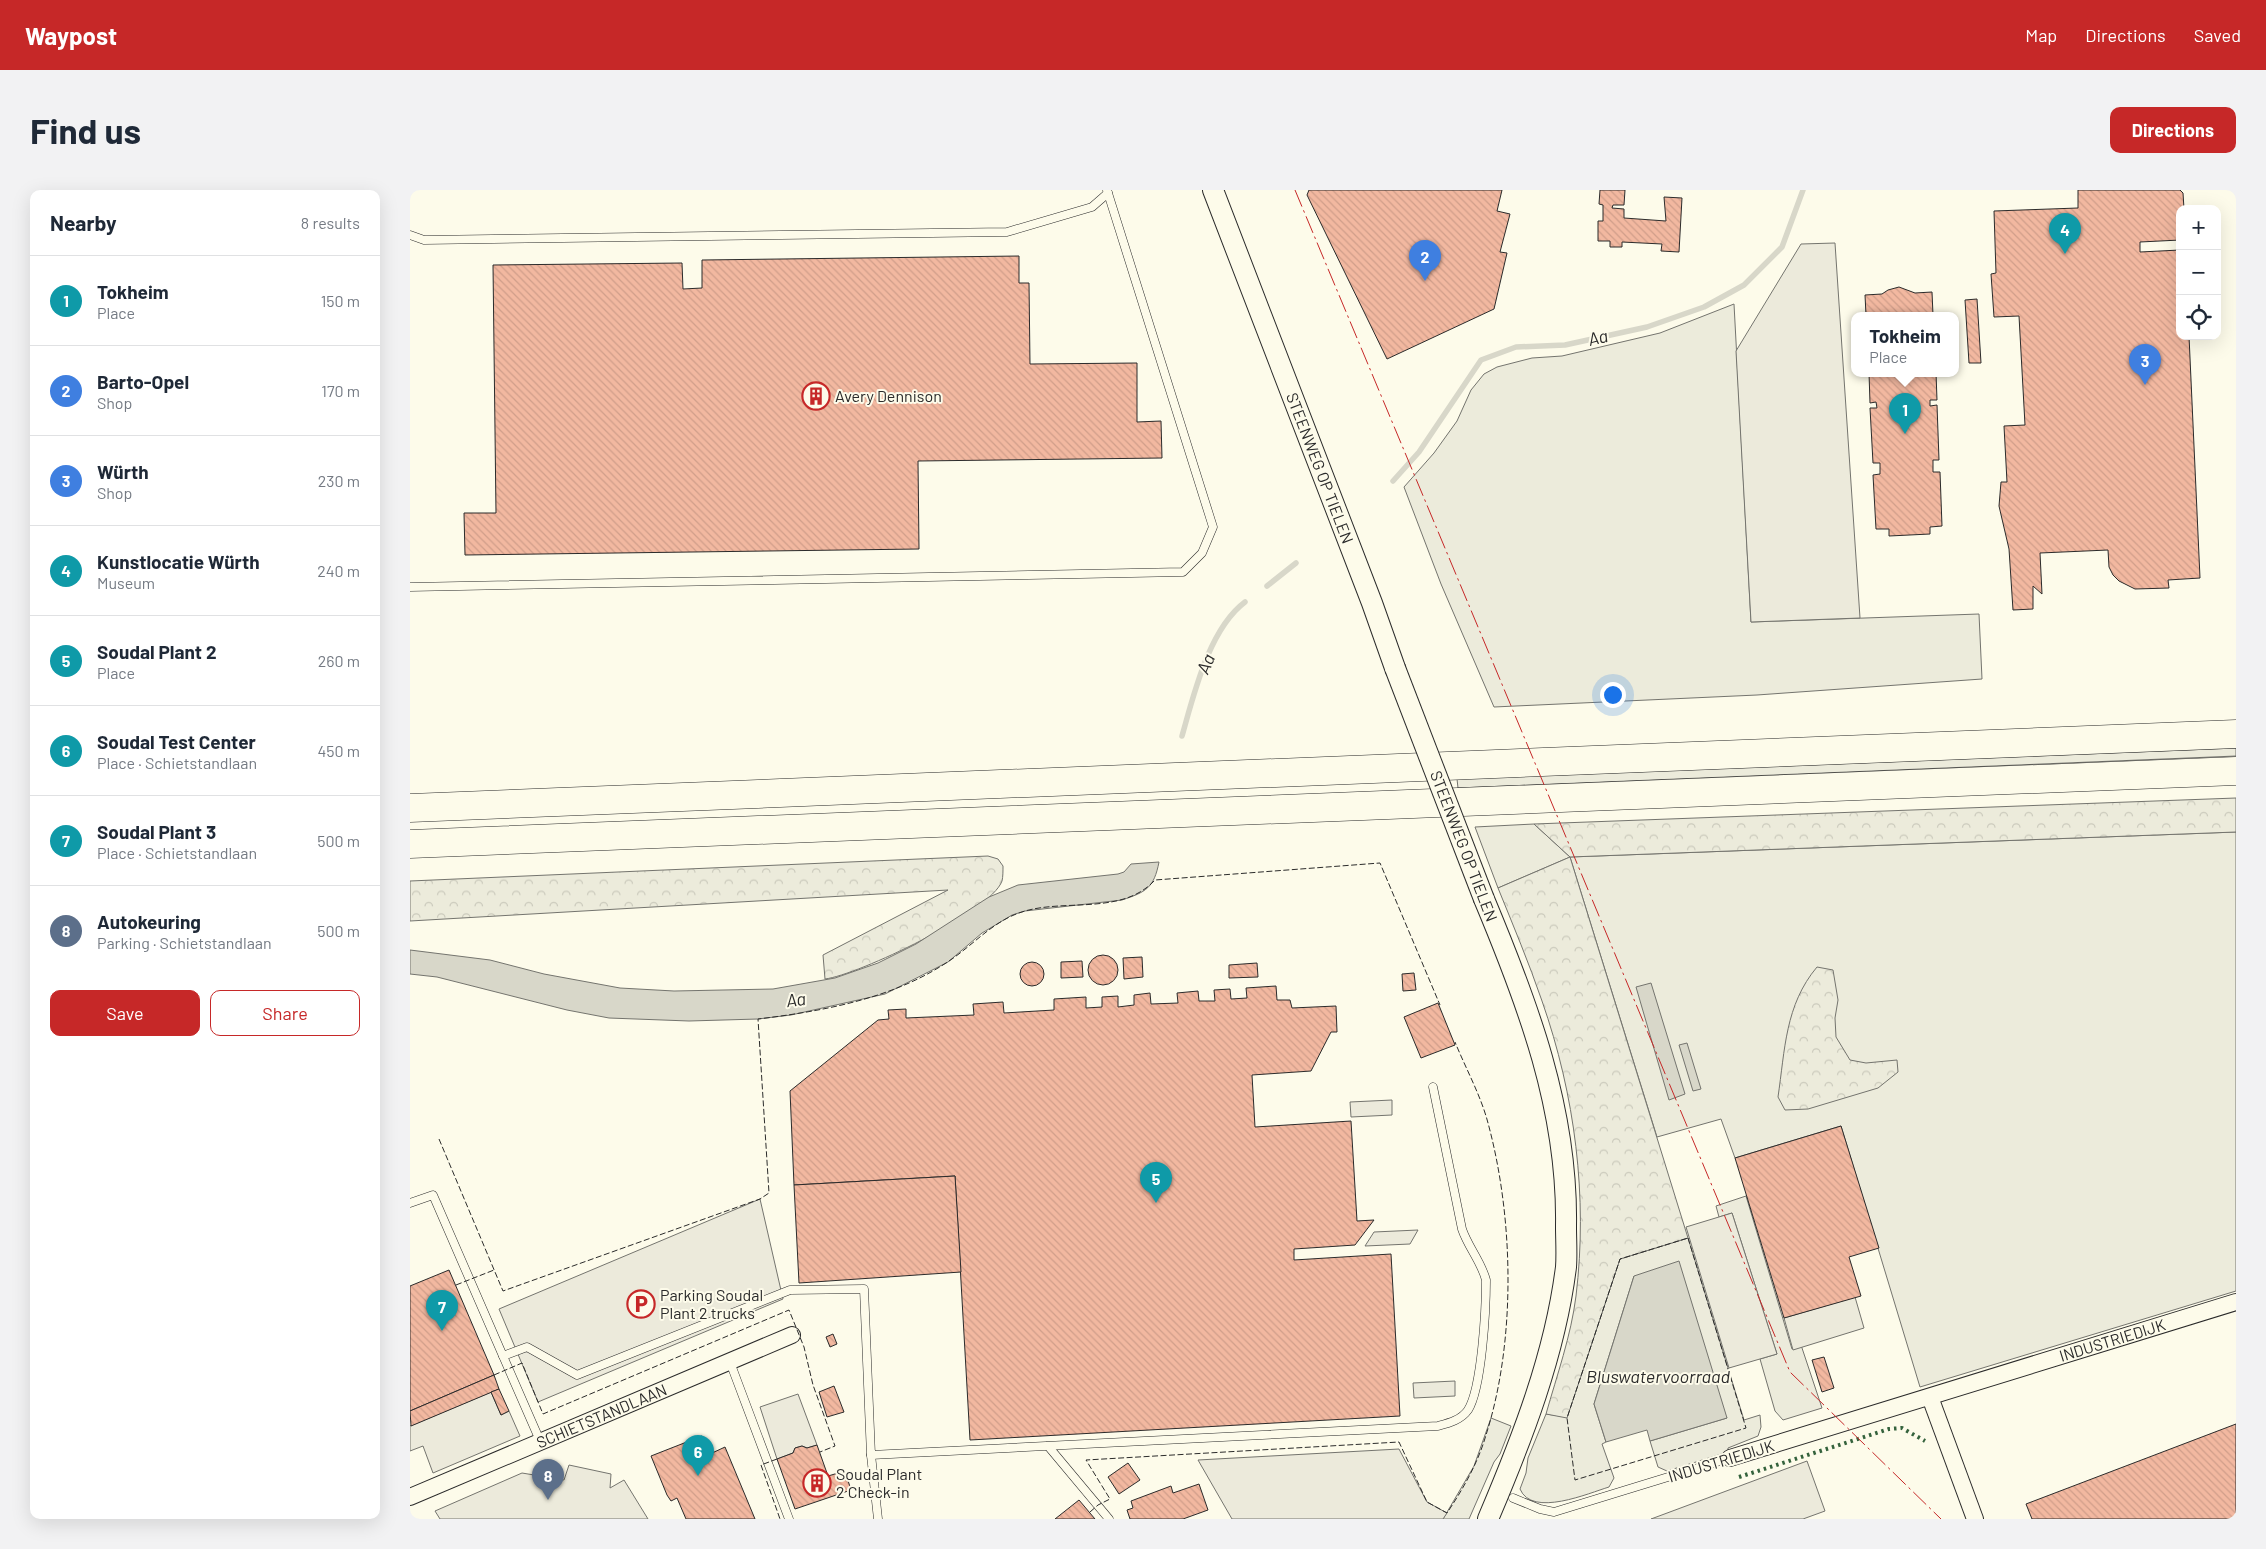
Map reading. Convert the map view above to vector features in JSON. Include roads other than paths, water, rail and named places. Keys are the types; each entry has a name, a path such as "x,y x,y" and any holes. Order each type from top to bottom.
{"highway":[{"path":"410,808 2236,734"},
{"path":"410,844 2236,771"}],"street":[{"name":"STEENWEG OP TIELEN","path":"1213,190 1365,585 1394,668 1518,981 1548,1077 1561,1137 1567,1198 1566,1266 1541,1383 1488,1519"},
{"name":"INDUSTRIEDIJK","path":"1730,1458 2236,1302"},
{"name":"SCHIETSTANDLAAN","path":"410,1497 792,1335"},
{"path":"1930,1397 1975,1519"}],"lane":[{"path":"410,235 424,240 1007,232 1092,207 1108,192 1212,527 1202,553 1183,572 410,587"},
{"path":"871,1455 1438,1426 1458,1419 1467,1412 1476,1387 1486,1280 1483,1269 1466,1241 1462,1229 1433,1087"},
{"path":"410,1202 433,1195 541,1443"},
{"path":"503,1356 527,1347 577,1375 790,1290 864,1289 871,1455 878,1519"},
{"path":"730,1362 789,1519"},
{"path":"1048,1446 1110,1519"},
{"name":"INDUSTRIEDIJK","path":"1513,1498 1540,1509 1554,1512 1730,1458"}],"water":[{"path":"1159,862 1157,871 1148,888 1137,894 1122,900 1025,911 1012,915 982,933 948,962 885,994 791,1015 758,1019 689,1021 609,1018 567,1010 437,977 410,974 410,950 490,960 544,974 620,988 674,991 773,989 835,978 878,963 916,944 989,897 1018,885 1118,874 1124,872 1131,864"},
{"path":"1651,983 1685,1094 1669,1100 1636,987"},
{"path":"1687,1043 1701,1089 1693,1091 1679,1045"},
{"name":"Bluswatervoorraad","path":"1679,1261 1727,1418 1650,1441 1647,1430 1606,1442 1594,1404 1634,1276"}],"waterway":[{"name":"Aa","path":"1393,481 1419,452 1481,360 1516,347 1565,345 1647,327 1704,307 1744,285 1782,247 1803,190"},
{"name":"Aa","path":"1267,586 1296,563"},
{"name":"Aa","path":"1182,736 1204,663 1212,645 1232,614 1245,602"}],"place":[{"name":"Kunstlocatie Würth","path":"2065,254"},
{"name":"Barto-Opel","path":"1425,281"},
{"name":"Würth","path":"2145,385"},
{"name":"Avery Dennison","path":"816,396"},
{"name":"Tokheim","path":"1905,434"},
{"name":"Soudal Plant 2","path":"1156,1203"},
{"name":"Parking Soudal Plant 2 trucks","path":"641,1304"},
{"name":"Soudal Plant 3","path":"442,1331"},
{"name":"Soudal Test Center","path":"698,1476"},
{"name":"Soudal Plant 2 Check-in","path":"817,1483"},
{"name":"Autokeuring","path":"548,1500"}]}
